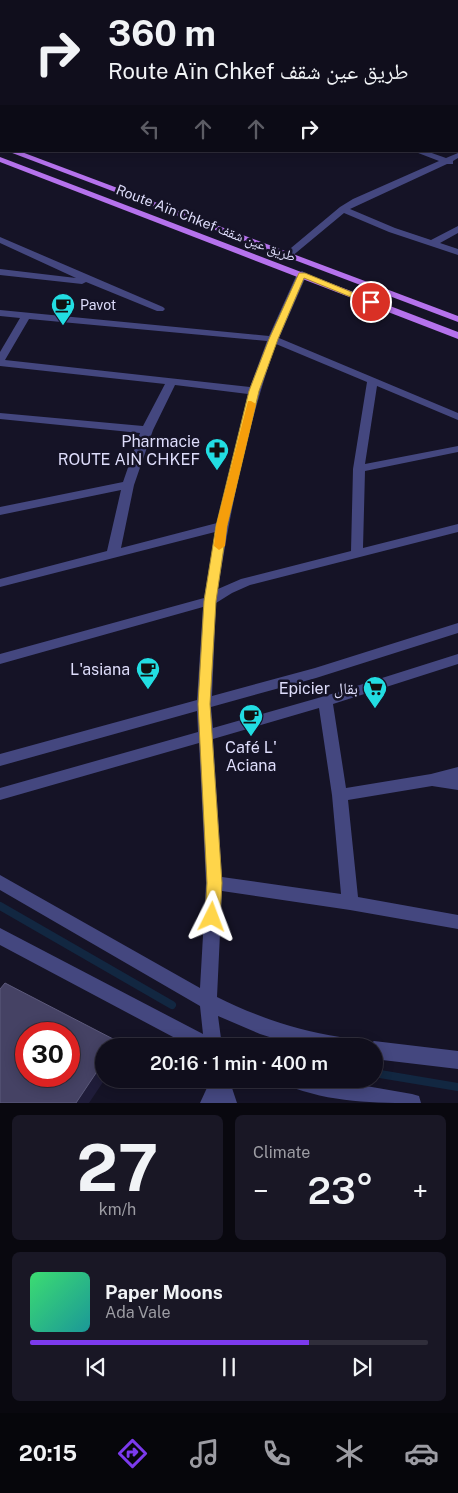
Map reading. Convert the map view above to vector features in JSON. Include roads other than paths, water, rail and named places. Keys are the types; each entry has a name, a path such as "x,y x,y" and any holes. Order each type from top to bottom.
{"main road":[{"name":"Route Aïn Chkef طريق عين شقف","path":"14,152 458,319"},
{"name":"Route Aïn Chkef طريق عين شقف","path":"0,158 458,336"}],"street":[{"path":"420,152 458,164"},
{"path":"288,255 343,209 356,201 458,155"},
{"path":"343,209 431,244 458,252"},
{"path":"431,244 458,229"},
{"path":"0,240 160,309"},
{"path":"0,272 94,282"},
{"path":"212,1038 208,1003 214,883 204,704 210,601 222,526 254,391 273,339 302,274"},
{"path":"0,313 273,339 458,417"},
{"path":"26,316 0,362 254,391"},
{"path":"356,552 359,469 372,381"},
{"path":"112,554 128,485 147,430 171,382"},
{"path":"0,416 147,430"},
{"path":"359,469 458,449"},
{"path":"0,511 128,485"},
{"path":"0,583 222,526"},
{"path":"0,659 210,601 227,590 246,582 356,552 458,528"},
{"path":"0,760 316,674 458,628"},
{"path":"0,794 325,701 458,659"},
{"path":"325,701 340,795 350,903"},
{"path":"340,795 431,780 458,773"},
{"path":"431,780 458,784"},
{"path":"0,882 208,1003 246,1022 304,1038"},
{"path":"214,883 350,903 458,922"},
{"path":"0,936 192,1038"},
{"path":"383,1051 458,1060"},
{"path":"209,1103 216,1088"},
{"path":"223,1088 228,1103"},
{"path":"326,1088 412,1103"}],"waterway":[{"path":"0,906 172,1005"},
{"path":"383,1074 458,1087"}],"place":[{"name":"Pavot","path":"63,326"},
{"name":"Pharmacie ROUTE AIN CHKEF","path":"217,471"},
{"name":"L'asiana","path":"148,690"},
{"name":"Epicier بقال","path":"375,709"},
{"name":"Café L' Aciana","path":"251,737"}]}
